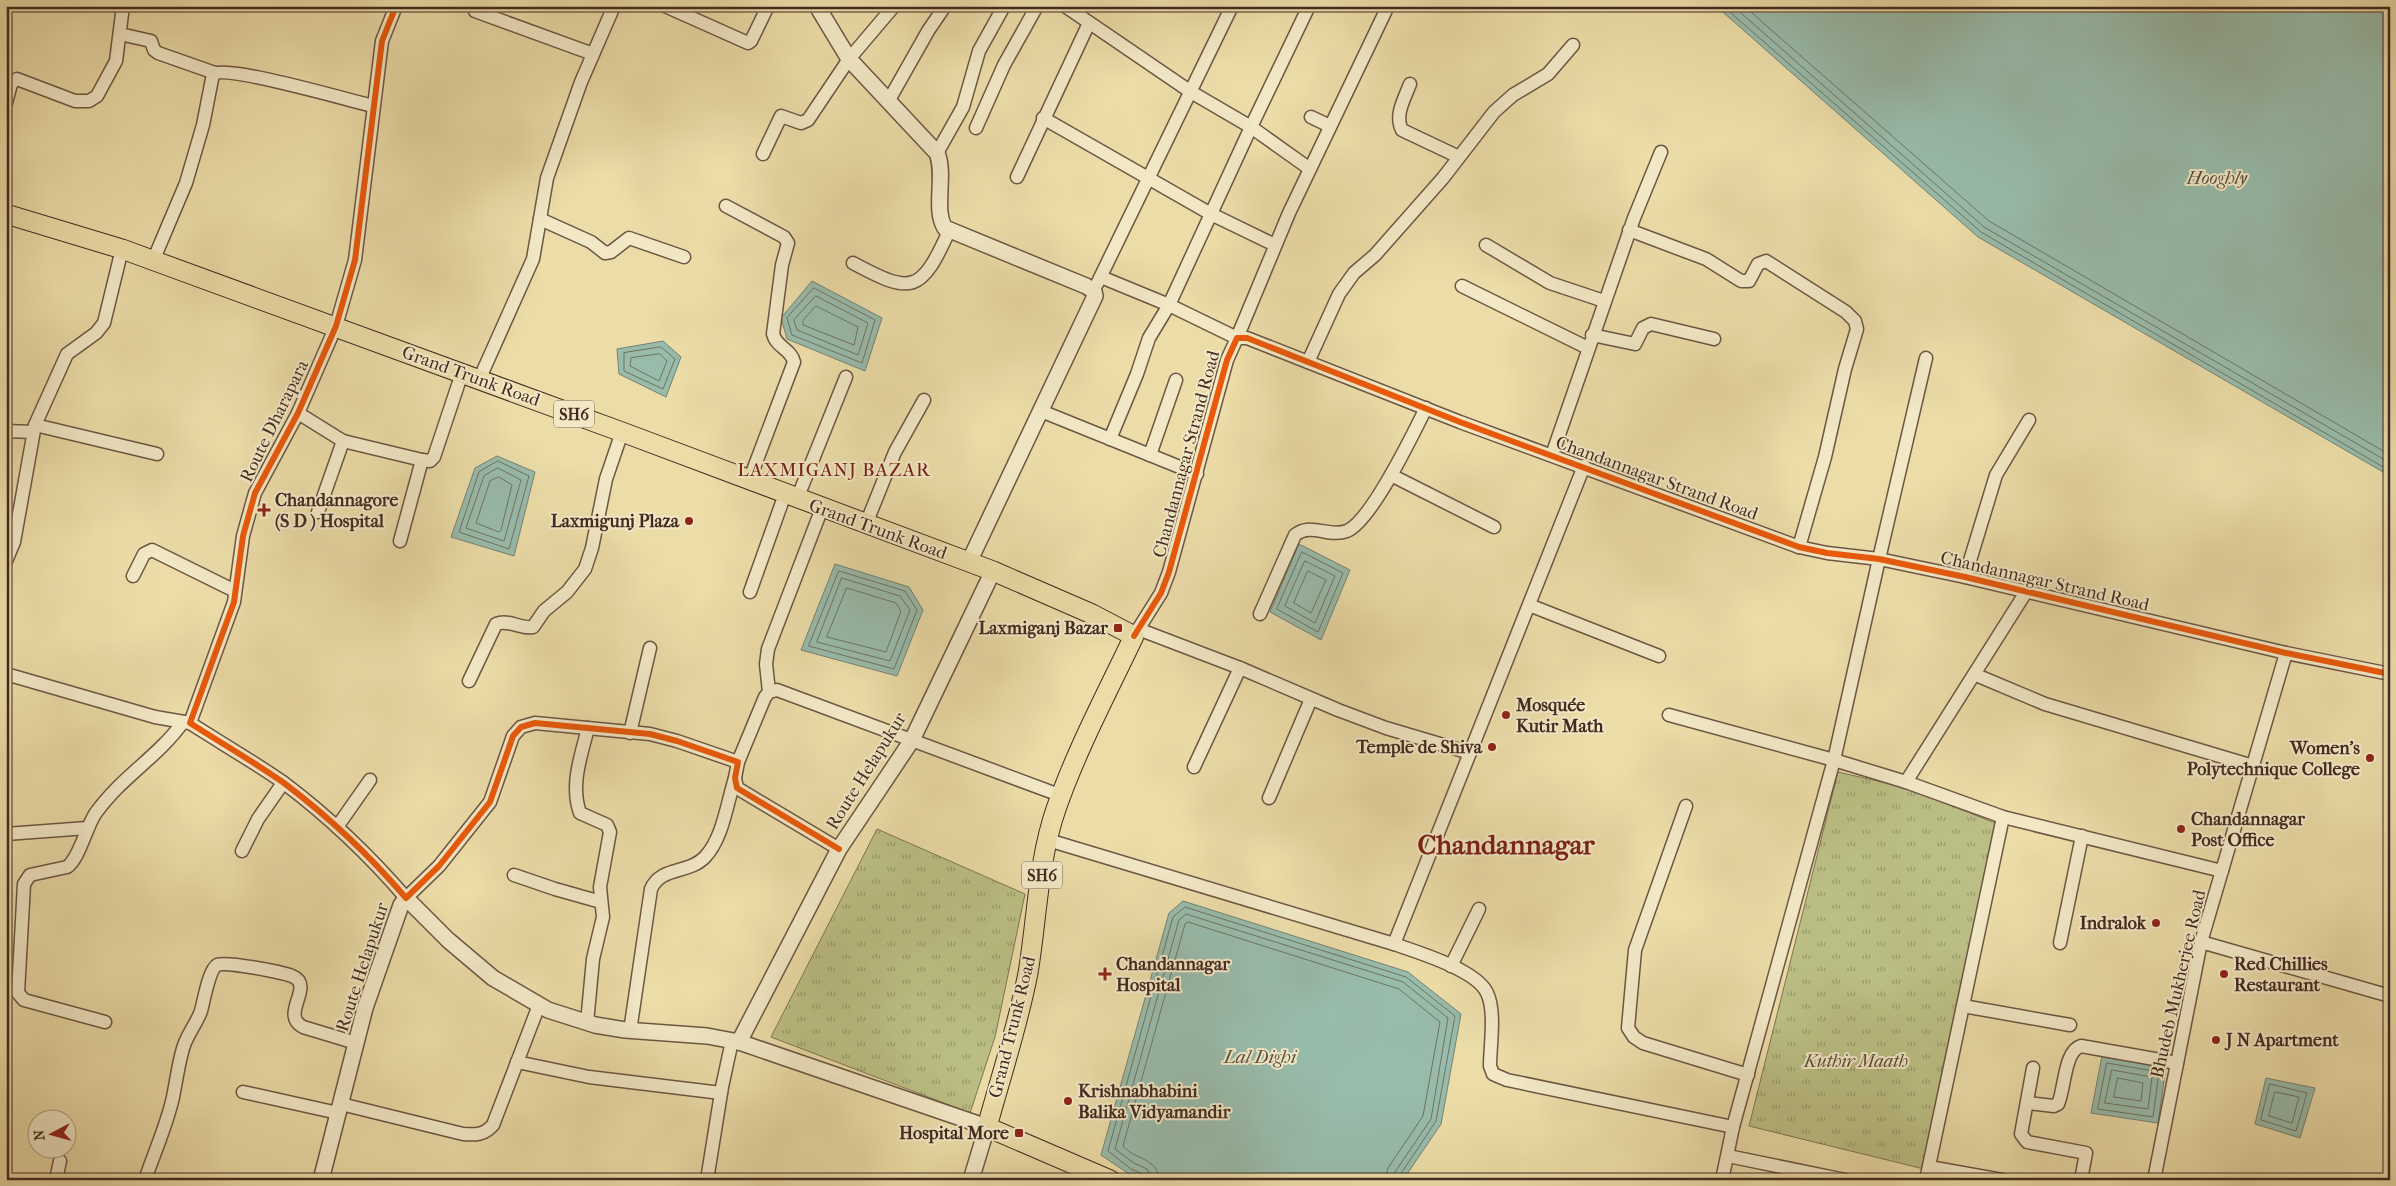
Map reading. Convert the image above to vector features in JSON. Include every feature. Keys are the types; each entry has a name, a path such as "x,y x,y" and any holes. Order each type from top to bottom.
{"main road":[{"name":"Grand Trunk Road","path":"6,214 122,249 336,326 992,571 1136,632 1062,796 1048,840 1028,974 1018,1019 987,1127"},
{"path":"987,1127 1110,1180"}],"street":[{"path":"6,103 11,84 17,80 75,100 89,101 97,96 116,61 123,6"},
{"name":"Route Dharapara","path":"105,1022 24,1000 18,993 25,879 36,873 67,867 72,864 87,828 116,789 187,723 232,608 243,536 255,493 298,412 336,326 355,260 382,41 396,6"},
{"path":"298,412 343,441 422,460 430,461 434,457 470,377 533,259 548,178 593,54 614,6"},
{"path":"666,6 748,43 751,41 768,6"},
{"path":"817,6 848,59 937,152 941,166 941,219 949,231 1086,286 1094,291"},
{"path":"763,154 781,116 801,123 808,120 848,59 894,6"},
{"path":"889,100 928,31 945,6"},
{"path":"937,152 963,107 979,51 1004,6"},
{"path":"976,128 1004,65 1037,6"},
{"path":"1065,6 1191,92 1250,127 1310,169"},
{"path":"968,562 1094,300 1094,291 1232,6"},
{"path":"1110,439 1138,374 1149,338 1169,305 1250,127 1309,6"},
{"path":"1101,277 1169,305 1237,338 1275,245 1388,6"},
{"path":"475,11 593,54"},
{"path":"1016,177 1089,23"},
{"path":"120,34 151,41 154,50 158,53 215,73 224,71 253,77 373,106"},
{"path":"1308,362 1344,287 1442,178 1494,112 1513,95 1548,74 1573,45"},
{"path":"153,261 186,183 203,125 211,78 215,73"},
{"path":"1410,84 1399,113 1399,123 1402,130 1459,157"},
{"path":"1311,117 1330,126"},
{"path":"1043,118 1211,214 1275,245"},
{"path":"1552,454 1629,230 1661,152"},
{"path":"726,206 784,237 788,243 782,265 773,334 777,342 792,356 794,362 749,481"},
{"path":"540,218 591,242 605,253 611,252 630,238 684,257"},
{"path":"1629,230 1706,259 1741,281 1749,281 1758,264 1766,261 1846,312 1855,321 1857,329 1854,342 1845,368 1825,457 1799,547"},
{"path":"853,263 893,282 906,284 919,280 929,271 949,231"},
{"path":"1486,245 1550,283 1604,300"},
{"path":"6,561 14,542 34,428 67,354 96,333 104,323 122,249"},
{"path":"1462,286 1588,348"},
{"path":"1592,335 1635,344 1643,328 1651,324 1714,339"},
{"name":"Chandannagar Strand Road","path":"1136,632 1161,593 1170,572 1227,360 1237,338 1247,338 1426,408 1799,547 1827,553 1879,559 2286,653 2390,674"},
{"path":"1722,1180 1733,1127 1834,760 1926,358"},
{"path":"750,592 791,496 846,377"},
{"path":"1150,455 1176,380"},
{"path":"866,524 895,452 924,400"},
{"path":"1260,614 1294,535 1300,530 1309,528 1345,532 1353,527 1391,475 1426,408"},
{"path":"1041,411 1197,474"},
{"path":"1964,578 1996,475 2029,420"},
{"path":"6,431 34,428 157,454"},
{"path":"469,682 496,624 505,622 524,627 533,627 544,611 567,592 585,569 592,548 606,479 622,432"},
{"path":"318,512 343,441"},
{"path":"400,541 422,460"},
{"path":"1394,944 1584,466"},
{"path":"1391,475 1494,527"},
{"path":"769,692 766,664 768,649 822,508"},
{"path":"133,576 144,554 152,550 235,591"},
{"name":"Route Helapukur","path":"736,1042 839,849 912,740 992,571"},
{"path":"1906,782 1976,675 2026,592"},
{"path":"1529,605 1659,656"},
{"path":"1136,632 1240,668 1311,699 1386,728 1470,753"},
{"path":"630,733 650,648"},
{"name":"Bhudeb Mukherjee Road","path":"2154,1180 2201,942 2286,653"},
{"path":"1194,767 1240,668"},
{"path":"6,674 155,717 187,723 283,783 338,827 381,868 406,898 439,866 490,802 513,736 521,727 535,723 630,733 678,741 738,762"},
{"path":"1976,675 2046,704 2253,766"},
{"path":"630,1031 649,901 655,881 663,874 693,866 705,857 713,846 738,762 765,697 769,692 777,690 1062,796"},
{"path":"1269,798 1311,699"},
{"path":"1669,714 1906,782 2004,818 2222,870"},
{"path":"587,1023 593,959 603,916 600,887 610,832 607,825 580,813 576,794 576,780 588,728"},
{"path":"734,778 737,788 746,795 839,849"},
{"path":"338,827 370,780"},
{"path":"242,852 258,819 283,783"},
{"path":"1686,806 1635,950 1628,1028 1634,1037 1643,1043 1748,1075"},
{"path":"2002,1180 1928,1173 2004,818"},
{"path":"6,834 87,828"},
{"path":"2060,943 2082,836"},
{"path":"1048,840 1394,944 1452,966 1477,981 1487,992 1491,1008 1490,1066 1493,1074 1507,1080 1733,1127"},
{"path":"514,874 555,889 601,902"},
{"name":"Route Helapukur","path":"321,1180 365,1008 403,900 406,898 448,940 494,978 539,1005 587,1023 630,1031 707,1036 736,1042 987,1127"},
{"path":"1452,966 1479,909"},
{"path":"2201,942 2390,996"},
{"path":"145,1180 173,1098 182,1051 198,1021 210,974 216,966 221,964 253,967 292,976 299,981 301,986 294,1013 296,1024 303,1028 356,1043"},
{"path":"243,1092 339,1108 463,1134 480,1135 493,1125 539,1005"},
{"path":"1963,1006 2070,1025"},
{"path":"707,1180 721,1093 736,1042"},
{"path":"2027,1103 2054,1106 2058,1104 2070,1057 2075,1048 2080,1046 2177,1063"},
{"path":"517,1062 589,1077 684,1087 721,1093"},
{"path":"2033,1068 2021,1134 2023,1139 2027,1142 2086,1153 2081,1180"},
{"path":"970,1180 987,1127"},
{"path":"1728,1156 1845,1180"},
{"path":"56,1180 60,1161"}],"green space":[{"name":"Kuthir Maath","path":"1838,772 1904,787 1995,823 1924,1169 1749,1126"},
{"path":"877,829 1025,894 995,1037 970,1113 771,1037"}],"water":[{"name":"Hooghly","path":"1716,6 2390,6 2390,476 1978,237"},
{"path":"812,281 882,318 865,371 787,339 781,318"},
{"path":"663,341 681,357 666,397 619,374 617,349"},
{"path":"497,456 535,472 514,556 451,537 475,468"},
{"path":"1299,544 1350,570 1321,640 1270,612"},
{"path":"835,564 909,587 923,610 897,676 801,650"},
{"name":"Lal Dighi","path":"1183,901 1408,972 1461,1014 1441,1124 1403,1180 1147,1180 1129,1174 1101,1155 1169,913"},
{"path":"2102,1056 2166,1067 2158,1123 2091,1113"},
{"path":"2266,1078 2315,1088 2300,1138 2255,1124"}],"ferry route":[{"path":"2384,509 2390,496"}],"cycle path":[{"path":"396,6 382,41 355,260 336,326 298,413 255,493 243,536 234,602 190,723 273,775 301,796 378,867 406,898 439,866 490,802 513,736 521,727 535,723 650,734 677,741 738,762 735,778 737,788 839,849"},
{"path":"1134,636 1161,593 1169,572 1227,360 1237,338 1247,338 1460,422 1799,547 1827,553 1879,559 1965,577 2286,653 2390,674"}],"place":[{"name":"Chandannagore (S D ) Hospital","path":"264,510"},
{"name":"Laxmigunj Plaza","path":"689,521"},
{"name":"Laxmiganj Bazar","path":"1118,628"},
{"name":"Mosquée Kutir Math","path":"1506,715"},
{"name":"Temple de Shiva","path":"1492,747"},
{"name":"Women's Polytechnique College","path":"2370,758"},
{"name":"Chandannagar Post Office","path":"2181,829"},
{"name":"Indralok","path":"2156,923"},
{"name":"Chandannagar Hospital","path":"1105,974"},
{"name":"Red Chillies Restaurant","path":"2224,974"},
{"name":"J N Apartment","path":"2216,1040"},
{"name":"Krishnabhabini Balika Vidyamandir","path":"1068,1101"},
{"name":"Hospital More","path":"1019,1133"}],"district":[{"name":"LAXMIGANJ BAZAR","path":"834,469"},
{"name":"Chandannagar","path":"1506,844"}]}
